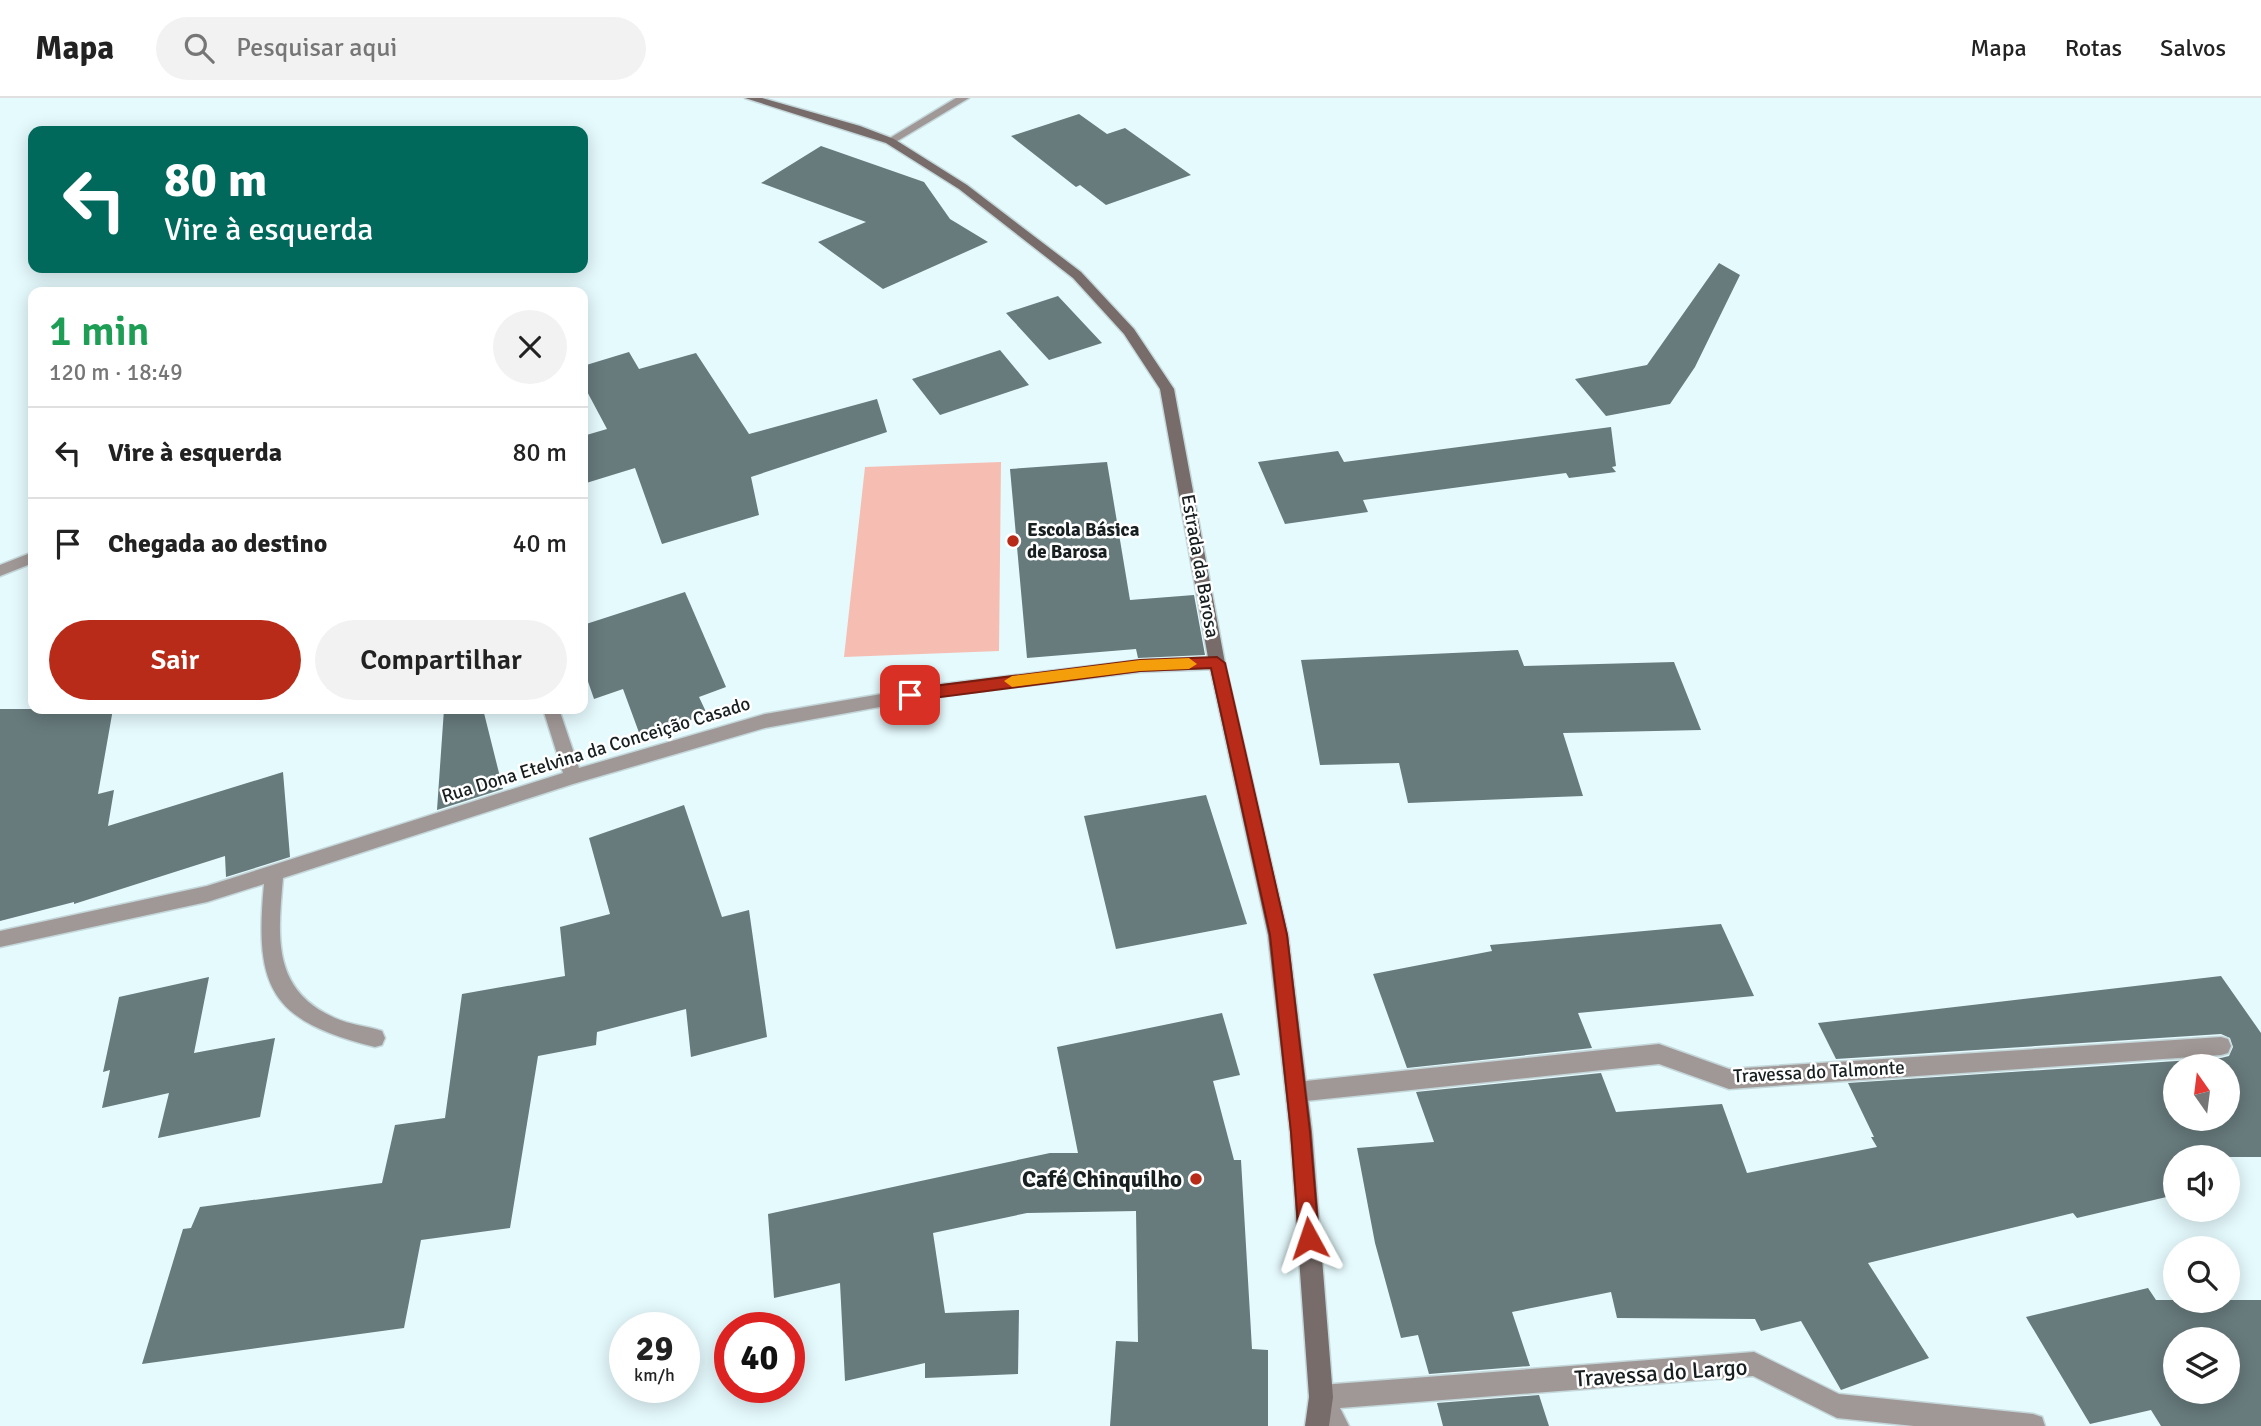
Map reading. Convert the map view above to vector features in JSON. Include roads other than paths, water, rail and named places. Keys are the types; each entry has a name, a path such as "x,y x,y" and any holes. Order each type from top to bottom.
{"street":[{"name":"Estrada da Barosa","path":"750,98 856,128 890,141 963,187 1077,275 1129,332 1153,364 1167,389 1217,663 1278,935 1296,1092 1321,1397 1317,1426"},
{"path":"890,141 964,98"},
{"path":"0,571 28,559"},
{"name":"Rua Dona Etelvina da Conceição Casado","path":"0,939 207,894 573,778 765,721 921,693 1140,666 1217,663"},
{"path":"553,714 573,778"},
{"path":"274,872 269,932 273,972 291,1001 328,1025 374,1038"},
{"name":"Travessa do Talmonte","path":"1296,1092 1659,1054 1729,1079 2221,1046"},
{"name":"Travessa do Largo","path":"1321,1397 1754,1364 1837,1406 2033,1426"},
{"path":"1321,1397 1337,1426"}],"place":[{"name":"Escola Básica de Barosa","path":"1013,541"},
{"name":"Café Chinquilho","path":"1196,1179"}]}
